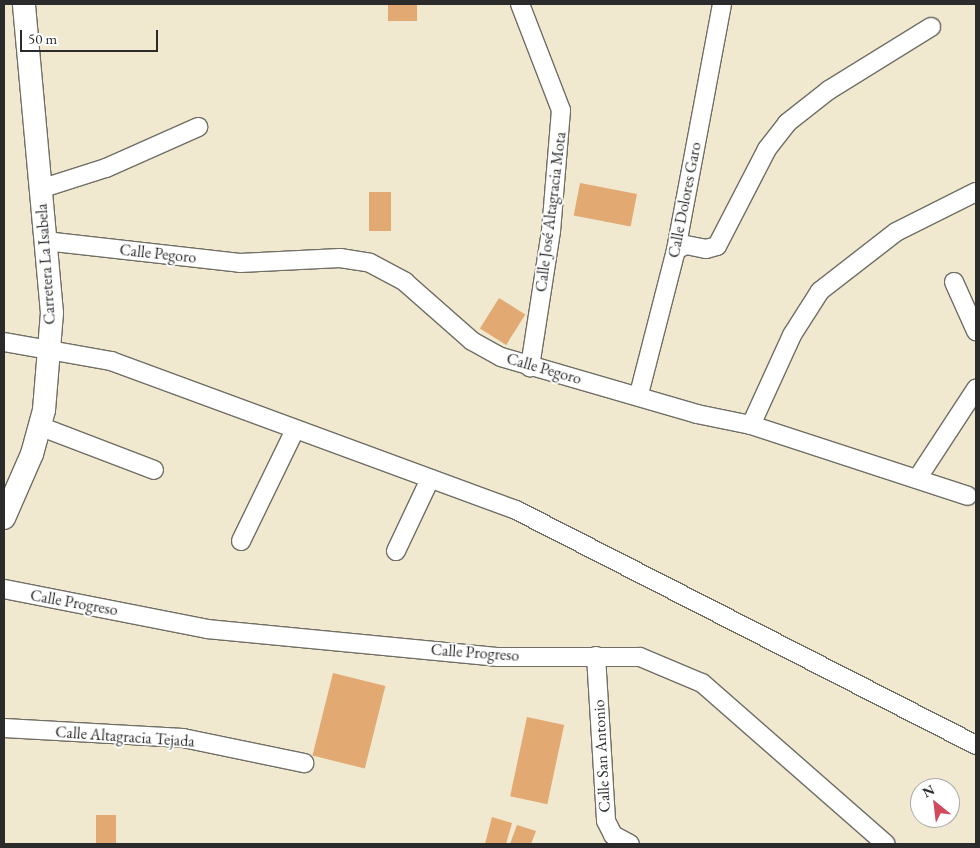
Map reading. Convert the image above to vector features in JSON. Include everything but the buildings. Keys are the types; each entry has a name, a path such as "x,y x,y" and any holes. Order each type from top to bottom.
{"main road":[{"name":"Carretera La Isabela","path":"4,518 39,426 50,348 45,241 24,4"}],"street":[{"name":"Calle José Altagracia Mota","path":"520,4 561,110 552,222 530,367"},
{"name":"Calle Dolores Garo","path":"639,394 676,250 722,4"},
{"path":"676,250 686,244 706,249 716,246 767,149 787,124 829,90 931,27"},
{"path":"40,189 106,168 198,127"},
{"path":"751,425 792,335 820,291 896,232 976,192"},
{"name":"Calle Pegoro","path":"45,241 240,263 340,258 370,263 404,282 472,341 530,367 639,394 697,414 751,425 968,496"},
{"path":"954,282 976,331"},
{"path":"4,342 50,348 111,361 516,510 976,744"},
{"path":"917,479 976,389"},
{"path":"39,426 154,470"},
{"path":"241,540 295,430"},
{"path":"396,551 430,479"},
{"name":"Calle Progreso","path":"4,589 207,629 496,657 640,656 702,683 886,844"},
{"name":"Calle San Antonio","path":"596,656 606,822 613,835 630,844"},
{"name":"Calle Altagracia Tejada","path":"4,728 183,738 304,762"}]}
